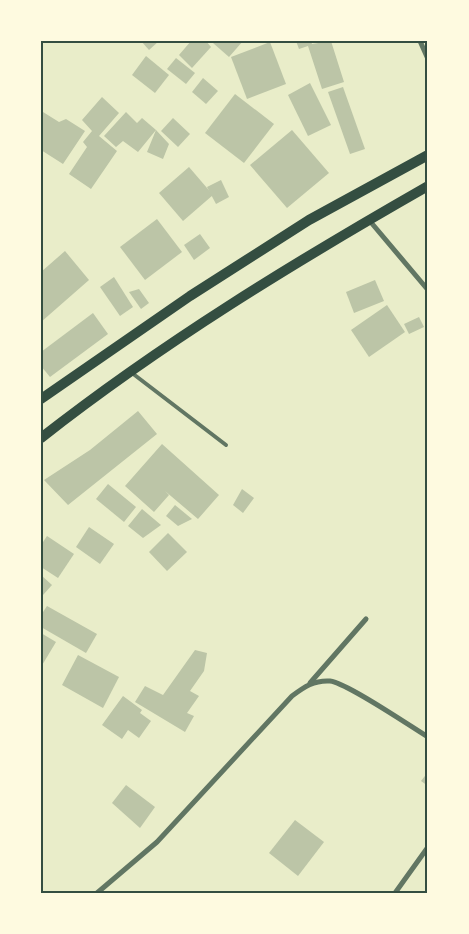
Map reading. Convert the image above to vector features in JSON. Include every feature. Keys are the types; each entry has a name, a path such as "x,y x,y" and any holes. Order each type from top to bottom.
{"main road":[{"path":"41,399 190,296 309,220 428,155"},
{"path":"41,438 130,372 316,251 428,186"}],"street":[{"path":"420,41 428,59"},
{"path":"369,220 428,290"},
{"path":"97,893 157,842 292,696 309,683 328,664 366,619"},
{"path":"309,683 332,681 362,697 428,738"},
{"path":"395,893 428,847"}],"lane":[{"path":"130,372 226,445"}],"building":[{"path":"141,41 159,41 149,50"},
{"path":"191,41 206,41 211,47 192,68 179,55"},
{"path":"214,41 243,41 229,57 213,43"},
{"path":"296,41 311,41 312,44 331,41 344,82 322,89 308,46 299,49"},
{"path":"270,42 286,84 247,99 231,57"},
{"path":"146,56 169,75 155,93 132,75"},
{"path":"176,58 195,73 186,84 167,69"},
{"path":"203,78 218,91 206,104 192,92"},
{"path":"310,83 331,125 308,136 288,95"},
{"path":"343,87 365,149 350,154 328,92"},
{"path":"235,94 274,124 244,163 205,133"},
{"path":"102,97 119,113 99,136 117,151 91,189 69,174 87,147 83,142 92,131 82,120"},
{"path":"43,112 59,122 66,119 85,131 63,164 41,150"},
{"path":"126,112 137,123 142,118 156,130 138,152 123,141 116,147 104,136"},
{"path":"173,118 190,134 178,147 161,131"},
{"path":"156,130 169,144 163,159 147,152"},
{"path":"292,130 329,173 287,208 250,165"},
{"path":"189,167 213,195 183,221 159,193"},
{"path":"221,180 229,197 216,204 207,187"},
{"path":"157,219 182,252 145,280 120,247"},
{"path":"200,234 210,248 194,260 184,245"},
{"path":"65,251 89,280 41,322 41,272"},
{"path":"114,277 133,307 120,316 100,287"},
{"path":"375,280 384,301 354,313 346,292"},
{"path":"139,289 149,303 141,309 129,292"},
{"path":"387,305 405,332 369,357 351,330"},
{"path":"93,313 108,334 50,377 41,366 41,352"},
{"path":"419,317 424,327 409,334 404,324"},
{"path":"138,411 157,434 68,505 44,480 90,450"},
{"path":"162,444 219,495 198,519 165,491 169,495 154,512 125,486"},
{"path":"108,484 136,507 124,522 96,499"},
{"path":"242,489 254,498 243,513 233,505"},
{"path":"175,505 192,519 178,526 166,516"},
{"path":"142,509 161,525 143,538 128,526"},
{"path":"89,527 114,544 100,564 76,547"},
{"path":"168,533 187,552 167,571 149,552"},
{"path":"47,536 74,554 58,578 41,567 41,545"},
{"path":"41,575 52,585 43,595 41,594"},
{"path":"47,606 97,634 86,653 41,627 41,615"},
{"path":"41,633 56,642 41,667"},
{"path":"195,650 207,653 204,671 190,691 199,696 187,713 194,716 185,732 135,702 145,686 163,695"},
{"path":"78,655 119,677 103,708 62,685"},
{"path":"123,696 142,710 140,713 151,721 139,738 128,730 122,739 102,725"},
{"path":"428,772 428,786 421,781"},
{"path":"126,785 155,807 140,828 112,803"},
{"path":"295,820 324,842 298,876 269,853"}]}
